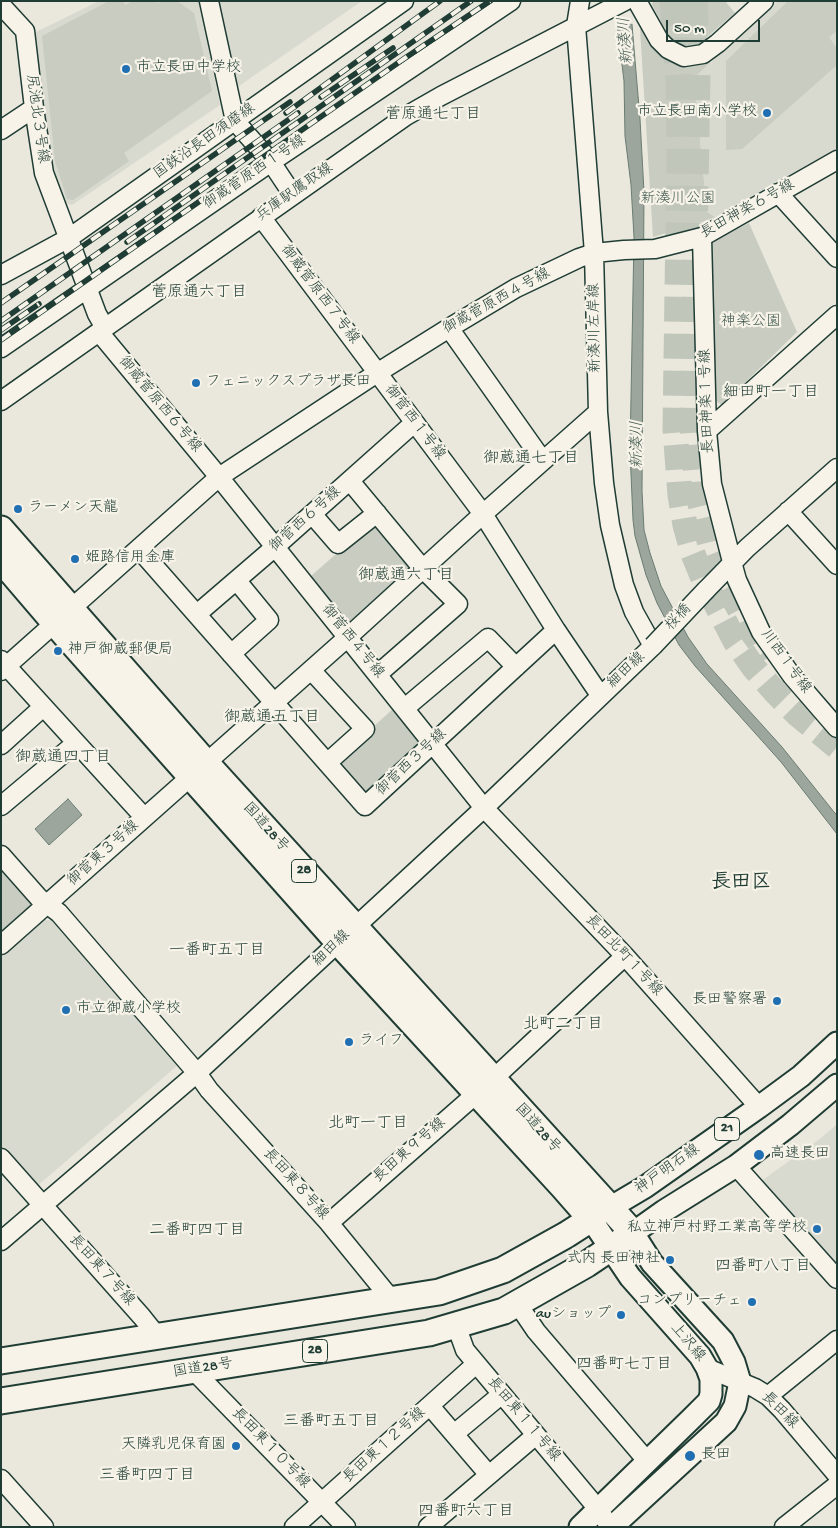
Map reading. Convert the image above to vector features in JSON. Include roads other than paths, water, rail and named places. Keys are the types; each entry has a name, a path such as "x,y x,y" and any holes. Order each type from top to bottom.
{"highway":[{"name":"国道28号","path":"1,529 63,616 198,770 601,1214 633,1234 587,1264 504,1311 456,1325 428,1332 1,1401"},
{"name":"国道28号","path":"1,560 63,616"},
{"path":"1,1361 439,1292 504,1270 601,1214"}],"main road":[{"name":"神戸明石線","path":"601,1214 645,1187 759,1107 801,1076 837,1043"},
{"name":"神戸明石線","path":"633,1234 664,1211 736,1166 790,1125 837,1085"},
{"name":"上沢線","path":"580,1527 709,1401 712,1386 707,1368 700,1356 630,1276 611,1248 601,1214"},
{"name":"上沢線","path":"633,1234 650,1260 723,1341 734,1362 740,1382"},
{"path":"611,1527 726,1422 735,1406 740,1382"}],"street":[{"path":"209,1 235,121 271,162 293,195"},
{"name":"国鉄沿長田須磨線","path":"1,275 69,238 404,1"},
{"name":"御蔵菅原西１号線","path":"1,348 271,162 511,1"},
{"name":"新湊川左岸線","path":"580,1 576,26 594,253 598,412 605,492 610,525 624,585 634,612 653,646"},
{"name":"兵庫駅鷹取線","path":"1,401 409,114 625,1"},
{"path":"637,1 659,40 668,49 684,57 703,54 718,43 764,1"},
{"name":"尻池北３号線","path":"5,7 25,31 44,173 88,288"},
{"path":"1,130 34,108"},
{"name":"長田神楽６号線","path":"624,250 655,249 702,237 837,160"},
{"path":"778,194 837,258"},
{"name":"御蔵菅原西７号線","path":"261,217 377,373"},
{"name":"長田神楽１号線","path":"702,237 707,431 712,484 732,562"},
{"name":"御蔵菅原西４号線","path":"377,373 516,288 578,258 594,253 624,250"},
{"name":"御蔵菅原西６号線","path":"88,288 102,330 219,477"},
{"path":"707,431 837,315"},
{"path":"449,328 543,461"},
{"name":"御菅西１号線","path":"3,666 63,616 219,477 377,373 483,514 556,630 600,695"},
{"name":"御菅東３号線","path":"1,945 274,704 598,412"},
{"name":"御菅西６号線","path":"196,614 237,581 414,424"},
{"path":"732,562 837,468"},
{"name":"御菅西４号線","path":"219,477 484,808"},
{"path":"350,481 424,569 458,604 378,674"},
{"path":"788,511 837,565"},
{"path":"312,514 338,544 377,512"},
{"name":"御菅西３号線","path":"138,549 365,806 556,630"},
{"name":"桜橋","path":"653,646 732,562"},
{"name":"川西１号線","path":"732,562 737,580 761,632 792,676 837,728"},
{"path":"231,654 269,620 237,581"},
{"path":"405,708 488,638 516,667"},
{"name":"細田線","path":"1,1241 197,1073 484,808 653,646"},
{"path":"3,666 144,818"},
{"path":"311,670 365,729 327,763"},
{"path":"1,745 43,707"},
{"path":"1,806 76,743"},
{"name":"長田北町１号線","path":"484,808 625,956 759,1107"},
{"name":"長田東８号線","path":"1,855 39,898 59,914 197,1073 209,1090 329,1223 391,1299"},
{"name":"長田東９号線","path":"329,1223 484,1087 625,956"},
{"name":"長田東７号線","path":"1,1158 158,1337"},
{"path":"736,1166 837,1279"},
{"path":"517,1303 536,1331 648,1462"},
{"name":"長田東１１号線","path":"456,1325 465,1350 611,1527"},
{"path":"768,1396 835,1345"},
{"name":"長田東１２号線","path":"294,1527 476,1364"},
{"name":"長田線","path":"707,1368 768,1396 837,1474"},
{"name":"長田東１０号線","path":"194,1371 346,1527"},
{"path":"454,1434 502,1394"},
{"path":"430,1406 488,1476"},
{"path":"428,1527 536,1435"},
{"path":"1,1479 44,1527"},
{"path":"790,1525 837,1485"}],"water":[{"name":"新湊川","path":"616,1 630,1 640,119 644,192 642,491 644,530 650,553 661,586 688,637 707,664 782,747 837,815 837,834 781,762 695,666 679,645 657,603 646,575 635,536 630,451 634,237 631,185 625,136 624,81"},
{"path":"68,799 82,815 49,845 35,829"}],"tunnel":[{"path":"672,1 678,80 679,154 675,429 680,495 685,525 693,554 705,583 735,641 754,668 776,693 797,714 837,747"},
{"path":"695,1 698,71 692,426 697,491 711,549 722,577 751,631 770,656"}],"railway":[{"path":"286,113 440,1"},
{"path":"127,242 471,1"},
{"path":"1,340 405,58 490,1"},
{"path":"321,97 393,48"},
{"path":"1,303 290,102"},
{"path":"1,321 298,113"},
{"path":"1,330 39,304"}],"place":[{"name":"市立長田中学校","path":"126,69"},
{"name":"市立長田南小学校","path":"767,113"},
{"name":"フェニックスプラザ長田","path":"196,383"},
{"name":"ラーメン天龍","path":"18,509"},
{"name":"姫路信用金庫","path":"75,559"},
{"name":"神戸御蔵郵便局","path":"58,651"},
{"name":"長田警察署","path":"777,1001"},
{"name":"市立御蔵小学校","path":"66,1010"},
{"name":"ライフ","path":"349,1042"},
{"name":"高速長田","path":"759,1155"},
{"name":"私立神戸村野工業高等学校","path":"817,1229"},
{"name":"式内 長田神社","path":"670,1260"},
{"name":"コンプリーチェ","path":"752,1302"},
{"name":"auショップ","path":"621,1315"},
{"name":"天隣乳児保育園","path":"236,1446"},
{"name":"長田","path":"690,1456"}],"district":[{"name":"菅原通七丁目","path":"433,116"},
{"name":"菅原通六丁目","path":"199,294"},
{"name":"細田町一丁目","path":"771,394"},
{"name":"御蔵通七丁目","path":"531,460"},
{"name":"御蔵通六丁目","path":"406,577"},
{"name":"御蔵通五丁目","path":"272,719"},
{"name":"御蔵通四丁目","path":"63,759"},
{"name":"長田区","path":"741,884"},
{"name":"一番町五丁目","path":"217,952"},
{"name":"北町二丁目","path":"563,1026"},
{"name":"北町一丁目","path":"368,1125"},
{"name":"二番町四丁目","path":"197,1232"},
{"name":"四番町八丁目","path":"763,1268"},
{"name":"四番町七丁目","path":"624,1366"},
{"name":"三番町五丁目","path":"331,1423"},
{"name":"三番町四丁目","path":"147,1477"},
{"name":"四番町六丁目","path":"466,1513"}],"park label":[{"name":"新湊川公園","path":"678,200"},
{"name":"神楽公園","path":"751,323"}]}
